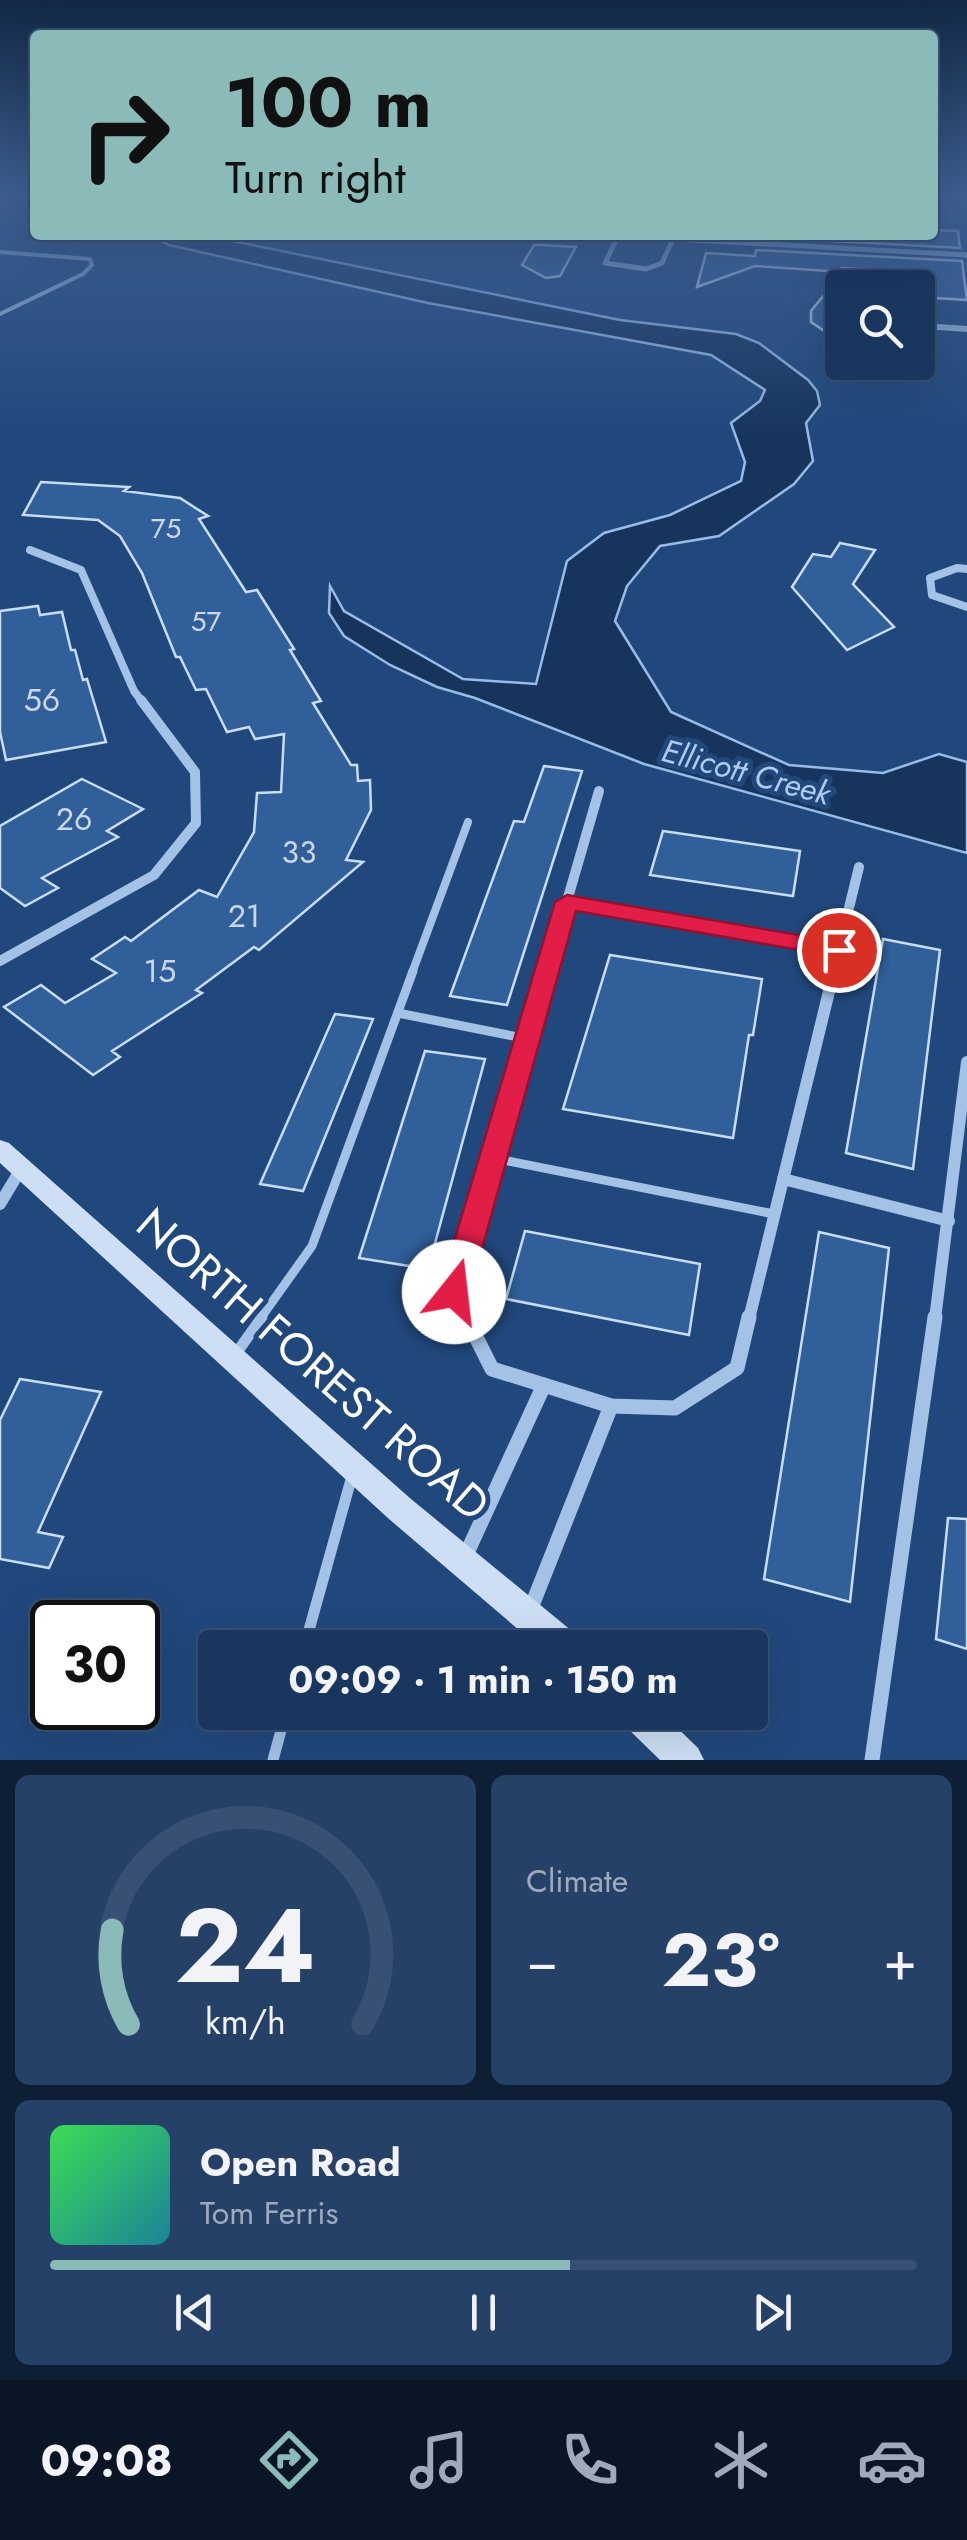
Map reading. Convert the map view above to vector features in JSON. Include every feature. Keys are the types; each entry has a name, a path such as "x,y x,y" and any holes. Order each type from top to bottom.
{"street":[{"path":"935,327 967,329"},
{"path":"0,961 154,875 196,824 195,772 134,692 81,570 30,550"},
{"path":"967,569 957,568 930,578 932,595 967,607"},
{"path":"599,792 454,1292 492,1369 612,1406 675,1408 737,1368 859,867"},
{"path":"872,1760 950,1221 967,1062"},
{"path":"0,1204 10,1159"},
{"name":"NORTH FOREST ROAD","path":"10,1159 354,1467 546,1630"},
{"path":"783,1180 950,1221"},
{"path":"463,1560 544,1385"},
{"path":"529,1614 612,1406"},
{"path":"654,1730 686,1760"}],"lane":[{"path":"0,314 79,276"},
{"path":"233,1358 312,1246 468,822"},
{"path":"567,902 839,950"},
{"path":"398,1013 528,1039"},
{"path":"493,1158 774,1214"},
{"path":"309,1630 354,1467"},
{"path":"273,1760 281,1730"}],"water":[{"name":"Ellicott Creek","path":"308,276 405,276 620,320 736,334 759,343 808,380 817,391 820,405 806,423 813,461 794,484 719,536 660,546 627,586 615,621 671,712 789,765 883,773 939,754 967,762 967,853 644,764 437,687 390,665 344,636 329,613 330,586 344,611 463,679 536,684 567,561 604,533 670,515 741,481 745,462 731,423 760,401 765,390 711,355 428,303"}],"building":[{"path":"700,276 727,276 697,287"},
{"path":"935,276 964,276 967,300 935,298"},
{"path":"825,294 825,331 811,322 811,311"},
{"path":"41,482 129,487 124,491 180,498 208,516 199,519 246,592 257,590 294,649 290,650 321,701 313,703 351,765 357,765 358,781 370,780 371,810 346,860 363,862 259,950 254,947 196,990 202,993 112,1051 120,1057 93,1075 4,1007 41,985 65,1003 116,973 92,959 125,937 131,941 199,890 217,897 254,832 257,793 281,792 284,734 255,739 249,727 227,732 206,689 196,690 180,657 176,657 142,573 120,536 98,520 23,515"},
{"path":"840,543 875,550 853,584 894,627 847,650 792,587 813,554 831,557"},
{"path":"38,606 40,615 62,612 71,650 75,650 83,680 87,679 106,742 6,760 0,732 0,611"},
{"path":"544,766 582,771 507,1005 450,996 514,821 524,822"},
{"path":"82,779 143,809 107,831 118,837 42,878 58,888 25,906 0,888 0,826"},
{"path":"663,831 800,851 793,896 650,875"},
{"path":"883,939 940,950 913,1169 846,1153"},
{"path":"610,955 762,979 733,1138 563,1109"},
{"path":"335,1014 373,1019 303,1191 260,1184"},
{"path":"425,1051 485,1059 428,1269 359,1258"},
{"path":"525,1231 700,1264 689,1335 506,1299"},
{"path":"819,1232 889,1248 850,1602 764,1579"},
{"path":"20,1379 101,1392 38,1532 63,1537 49,1568 0,1559 0,1420"},
{"path":"948,1518 967,1519 967,1649 936,1639"}],"route":[{"path":"454,1292 567,902 839,950"}]}
